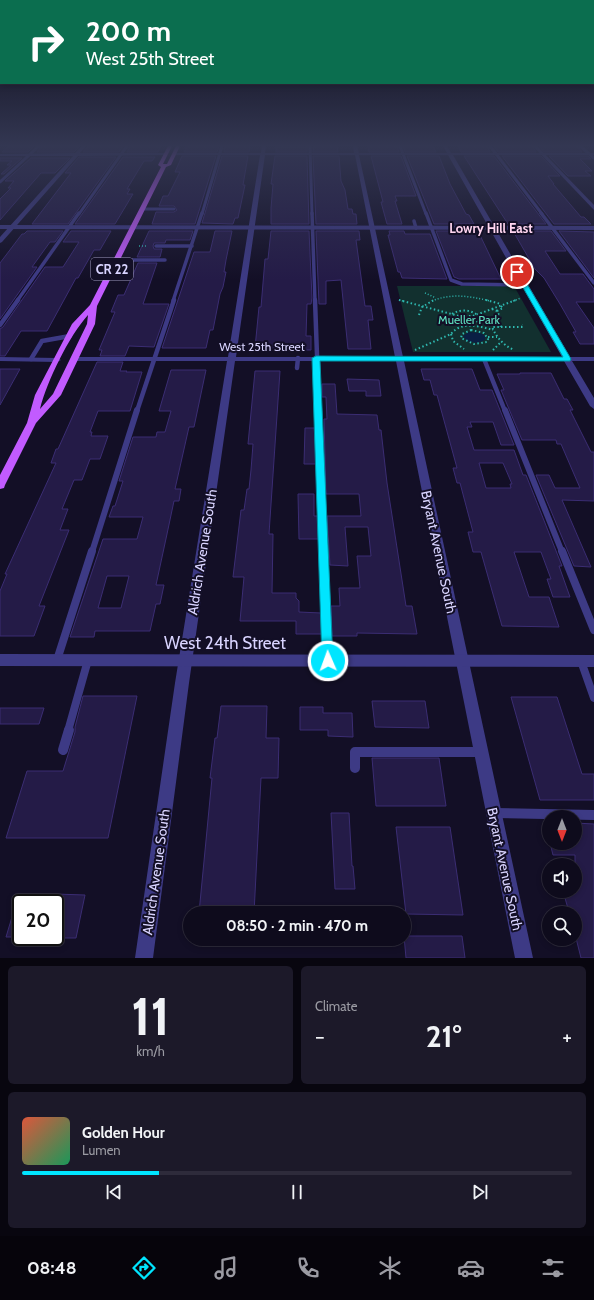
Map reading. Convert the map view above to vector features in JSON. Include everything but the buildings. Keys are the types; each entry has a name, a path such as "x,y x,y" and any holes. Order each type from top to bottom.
{"main road":[{"name":"CR 22","path":"0,485 32,423 39,395 57,360 76,324 93,306 151,191"},
{"name":"CR 22","path":"32,423 57,396 91,324 93,306"}],"street":[{"path":"0,241 44,191"},
{"name":"Aldrich Avenue South","path":"144,958 186,661 257,191"},
{"name":"Bryant Avenue South","path":"364,191 461,661 524,958"},
{"path":"471,191 594,406"},
{"path":"578,191 594,208"},
{"path":"0,227 372,228 415,224 432,227 594,228"},
{"path":"0,358 57,360"},
{"name":"West 25th Street","path":"74,360 154,358 594,359"},
{"name":"West 24th Street","path":"0,660 594,661"}],"lane":[{"path":"0,325 94,191"},
{"path":"57,660 154,358 192,246 208,191"},
{"path":"311,191 328,661"},
{"path":"418,191 451,280 456,282 524,285"},
{"path":"524,191 594,283"},
{"path":"142,209 174,209"},
{"path":"156,246 192,246"},
{"path":"117,260 165,260"},
{"path":"31,359 42,341 70,336"},
{"path":"298,358 298,368"},
{"path":"484,359 594,630"},
{"path":"62,750 88,660"},
{"path":"581,661 594,698"},
{"path":"355,768 355,752 480,752"},
{"path":"493,813 594,815"}],"path":[{"path":"456,291 457,295"},
{"path":"425,293 437,299"},
{"path":"419,315 419,310 423,306 437,299 450,295 468,295 501,305"},
{"path":"399,300 459,316 473,316 522,298"},
{"path":"497,311 503,308 501,305"},
{"path":"492,308 497,311 500,317 497,318"},
{"path":"452,314 464,310 478,314 481,318"},
{"path":"442,315 445,312"},
{"path":"481,312 487,318"},
{"path":"459,316 462,326"},
{"path":"473,316 476,318 497,318"},
{"path":"476,318 479,326"},
{"path":"497,318 501,327"},
{"path":"493,330 492,327 523,327 522,325"},
{"path":"412,352 451,334 455,329 462,326 479,326 493,330 500,343 520,352"},
{"path":"488,337 484,343 476,344 467,342 461,338 461,336 464,332 475,331 483,333 488,337 497,337"},
{"path":"451,334 453,341 469,352"},
{"path":"489,352 495,349 500,343"}],"green space":[{"name":"Mueller Park","path":"397,286 514,286 551,352 413,352"}],"water":[{"path":"469,332 480,333 485,336 485,340 477,343 467,341 463,336"}],"district":[{"name":"Lowry Hill East","path":"491,228"}],"route":[{"path":"328,661 316,358 568,359 517,272"}]}
